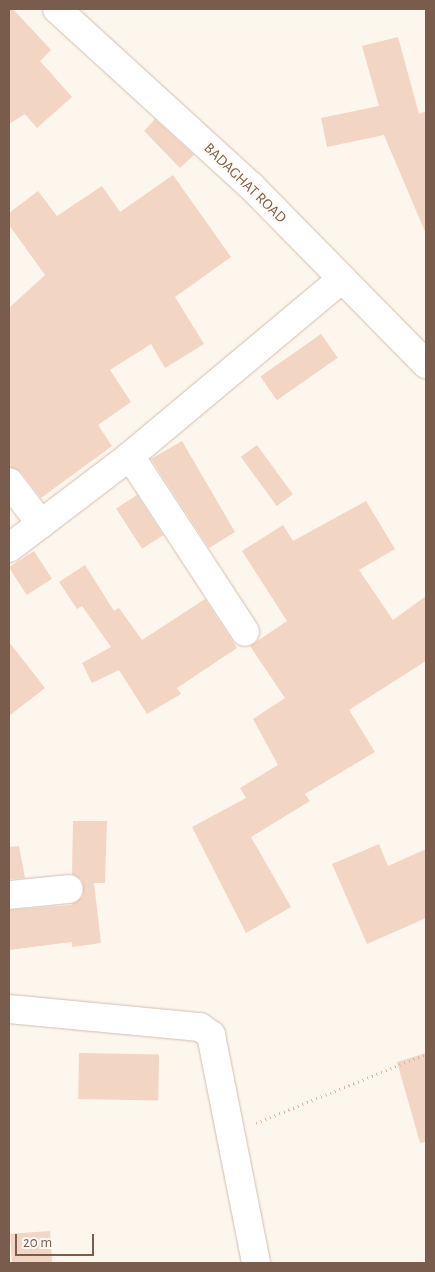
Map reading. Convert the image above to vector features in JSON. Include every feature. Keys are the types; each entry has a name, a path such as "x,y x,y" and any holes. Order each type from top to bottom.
{"street":[{"name":"BADAGHAT ROAD","path":"56,9 251,186 426,364"},
{"path":"9,548 130,456 342,279"},
{"path":"130,456 245,632"},
{"path":"9,482 41,524"},
{"path":"9,895 69,889"},
{"path":"9,1009 200,1027 211,1035 232,1132 256,1263"}],"path":[{"path":"232,1132 426,1054"}],"building":[{"path":"9,9 13,9 51,50 40,61 72,97 37,128 25,114 9,124"},
{"path":"398,37 419,114 426,111 426,234 384,135 327,147 321,118 379,106 362,46"},
{"path":"155,119 194,155 180,168 144,131"},
{"path":"173,175 231,257 175,297 204,344 165,368 151,344 110,370 131,402 98,425 112,446 41,498 21,472 9,467 9,308 45,275 9,225 9,213 38,191 57,216 102,186 120,212"},
{"path":"321,334 338,358 277,400 260,376"},
{"path":"182,441 235,532 209,548 151,459"},
{"path":"257,445 293,494 277,506 241,457"},
{"path":"137,495 163,535 142,549 116,509"},
{"path":"366,501 395,549 359,570 393,620 426,596 426,661 349,710 375,752 305,794 310,801 251,837 291,907 246,933 192,827 246,798 240,788 278,765 253,719 285,698 250,646 287,621 242,551 283,525 293,541"},
{"path":"34,551 52,579 27,595 9,567"},
{"path":"85,565 114,611 119,608 142,640 205,599 237,648 177,688 181,694 147,714 119,670 92,683 82,663 111,647 82,606 77,609 59,582"},
{"path":"9,642 45,688 9,716"},
{"path":"73,821 107,821 105,883 94,883 101,943 72,947 72,942 9,950 9,910 71,905 83,896 82,880 72,874"},
{"path":"379,844 388,866 426,849 426,918 367,944 332,864"},
{"path":"19,846 25,878 9,879 9,847"},
{"path":"79,1053 159,1054 158,1100 78,1099"},
{"path":"426,1053 426,1142 420,1143 397,1062"},
{"path":"50,1231 52,1263 12,1263 10,1234"}]}
